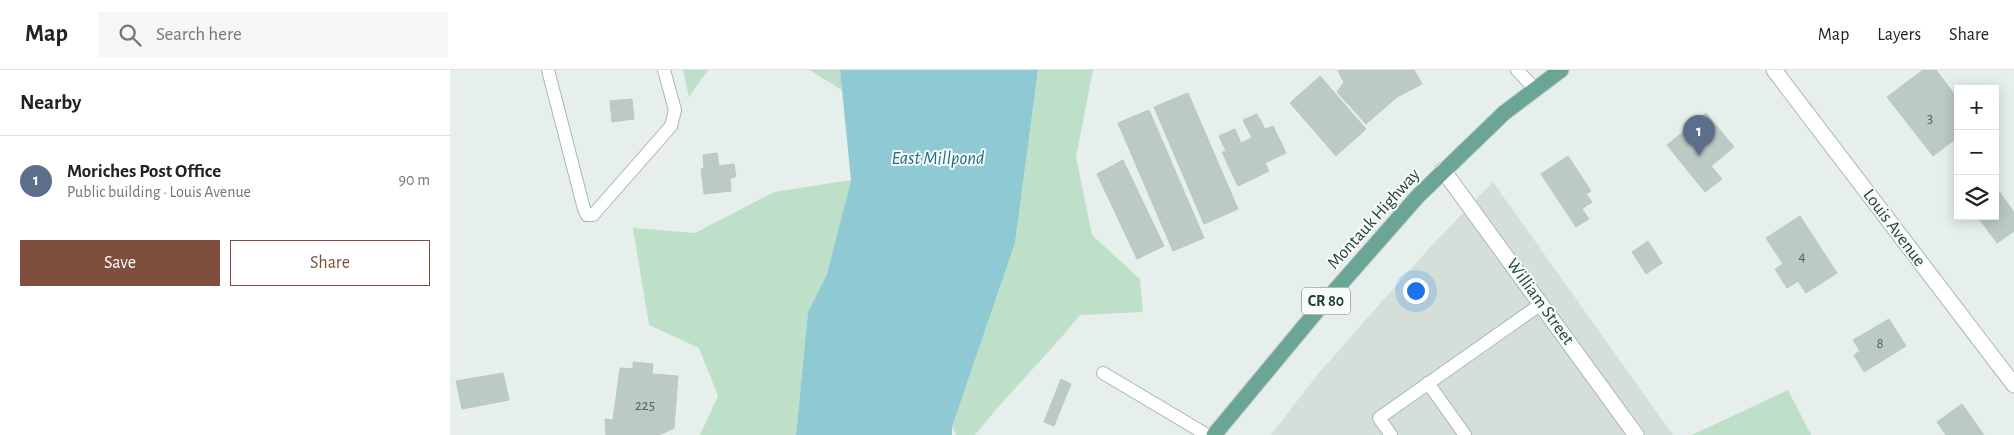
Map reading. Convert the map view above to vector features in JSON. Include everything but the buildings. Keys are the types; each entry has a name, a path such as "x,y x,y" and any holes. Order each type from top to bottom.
{"main road":[{"name":"Montauk Highway","path":"1214,435 1316,312 1443,170 1504,113 1561,70"}],"street":[{"name":"Louis Avenue","path":"1774,70 2014,385"},
{"name":"William Street","path":"1443,170 1636,435"}],"lane":[{"path":"548,70 584,209 587,215 593,216 671,126 675,110 664,70"},
{"path":"1517,70 1536,90"},
{"path":"1391,435 1379,418 1541,304"},
{"path":"1103,373 1207,435"},
{"path":"1428,383 1466,435"}],"shaded area":[{"path":"1493,182 1673,435 1271,435 1317,375 1432,245"}],"green space":[{"path":"683,70 708,70 689,97"},
{"path":"810,70 840,70 842,90 814,73"},
{"path":"1038,70 1093,70 1076,157 1092,235 1140,279 1143,312 1080,315 975,435 956,435 952,427 1015,243"},
{"path":"851,180 827,274 808,312 796,435 700,435 718,396 699,348 649,325 633,228 695,233 774,192"},
{"path":"1788,390 1811,435 1692,435"}],"water":[{"name":"East Millpond","path":"840,70 1038,70 1015,243 952,427 952,435 796,435 808,312 827,274 851,180"}],"place":[{"name":"Moriches Post Office","path":"1699,156"}]}
